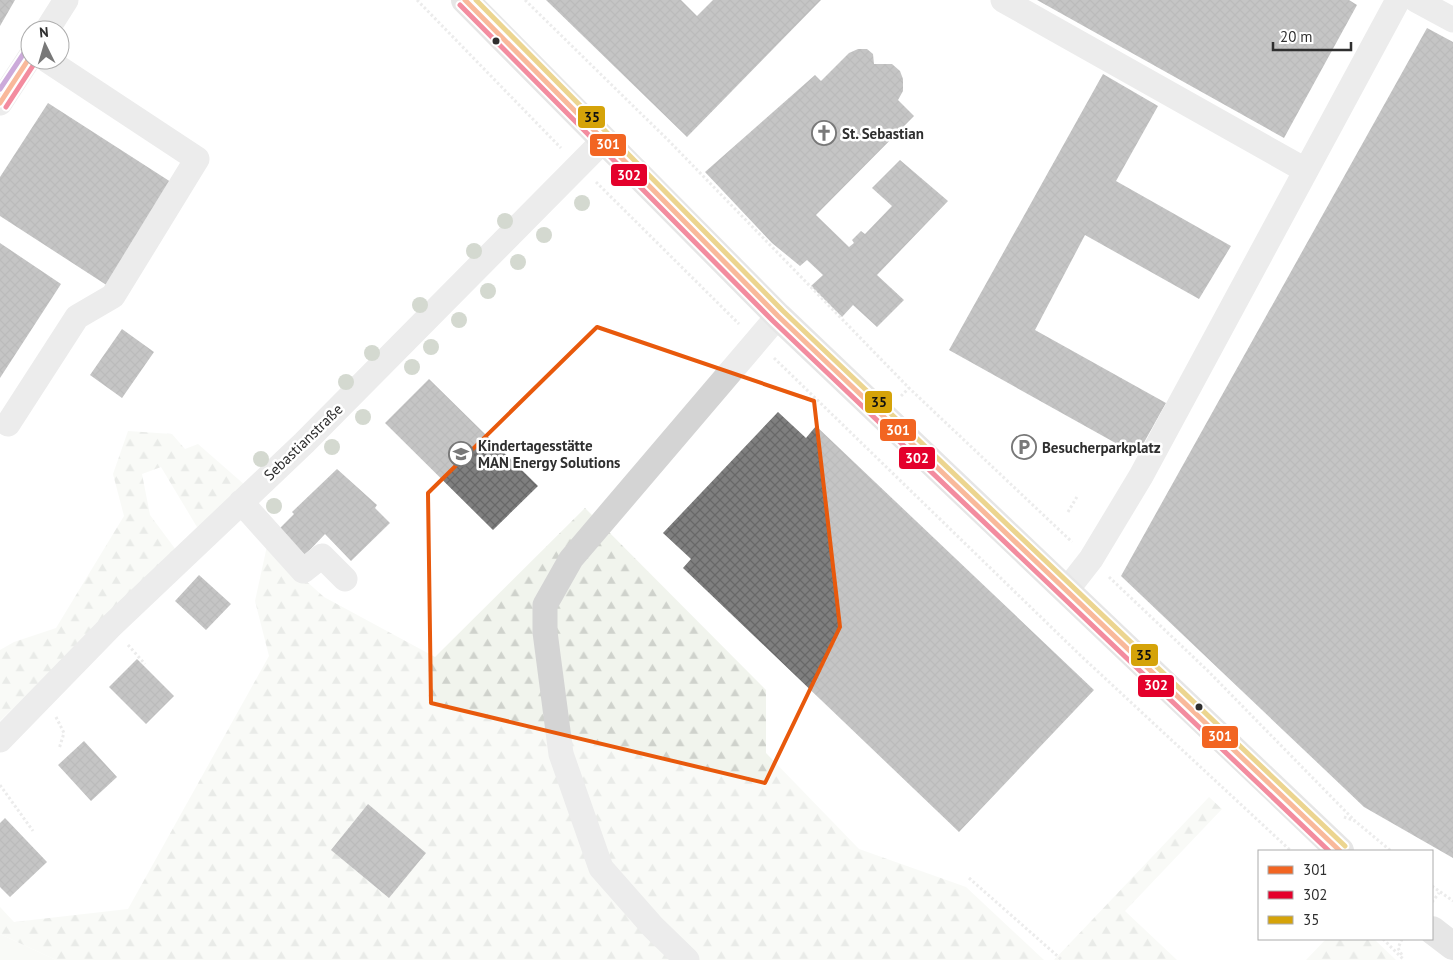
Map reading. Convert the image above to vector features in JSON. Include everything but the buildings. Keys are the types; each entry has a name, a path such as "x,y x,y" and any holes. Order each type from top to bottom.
{"main road":[{"path":"465,0 778,316 1339,850"},
{"path":"1433,931 1453,946"}],"street":[{"path":"53,20 66,0"},
{"path":"1004,0 1306,170"},
{"path":"1066,591 1091,559 1141,476 1398,0"},
{"path":"1416,0 1453,20"},
{"path":"0,103 22,70"},
{"path":"8,424 77,317 113,296 197,159 62,70"},
{"name":"Sebastianstraße","path":"0,740 110,627 304,443 603,141"},
{"path":"687,960 653,927 601,868 561,754 545,632 545,605 571,559 778,316"},
{"path":"241,502 303,571 322,556 345,579"},
{"path":"1447,960 1453,953"}],"path":[{"path":"416,0 757,341 1080,655 1290,850"},
{"path":"525,0 670,142 909,388 1208,671 1355,821 1390,850"},
{"path":"1068,512 1078,495"},
{"path":"0,785 33,831"},
{"path":"969,878 1062,960"},
{"path":"1433,887 1453,901"},
{"path":"1433,901 1439,893"},
{"path":"1384,940 1404,960"},
{"path":"1402,940 1398,948 1404,960"}],"highlighted area":[{"path":"597,327 814,401 840,627 765,783 431,703 428,493"}],"green space":[{"path":"128,431 172,434 185,449 198,444 246,486 228,504 197,527 161,467 142,474 150,515 176,550 0,721 0,650 14,642 56,628 124,516 113,474"},
{"path":"585,508 766,690 766,753 859,849 966,887 1044,960 56,960 0,934 0,907 14,922 128,909 269,656 255,601 267,546 324,597 435,657"},
{"path":"1209,797 1222,809 1125,911 1177,960 1054,960"},
{"path":"0,934 56,960 0,960"},
{"path":"1325,940 1375,940 1396,960 1306,960"}],"transit line":[{"name":"301","path":"465,0 778,316 1339,850"},
{"name":"35","path":"476,0 783,311 1345,846"},
{"name":"302","path":"460,5 773,321 1328,850"},
{"path":"0,89 20,59"},
{"name":"301","path":"0,103 22,70"},
{"name":"302","path":"6,107 30,70"}],"place":[{"name":"St. Sebastian","path":"824,133"},
{"name":"Besucherparkplatz","path":"1024,447"},
{"name":"Kindertagesstätte MAN Energy Solutions","path":"461,454"}]}
